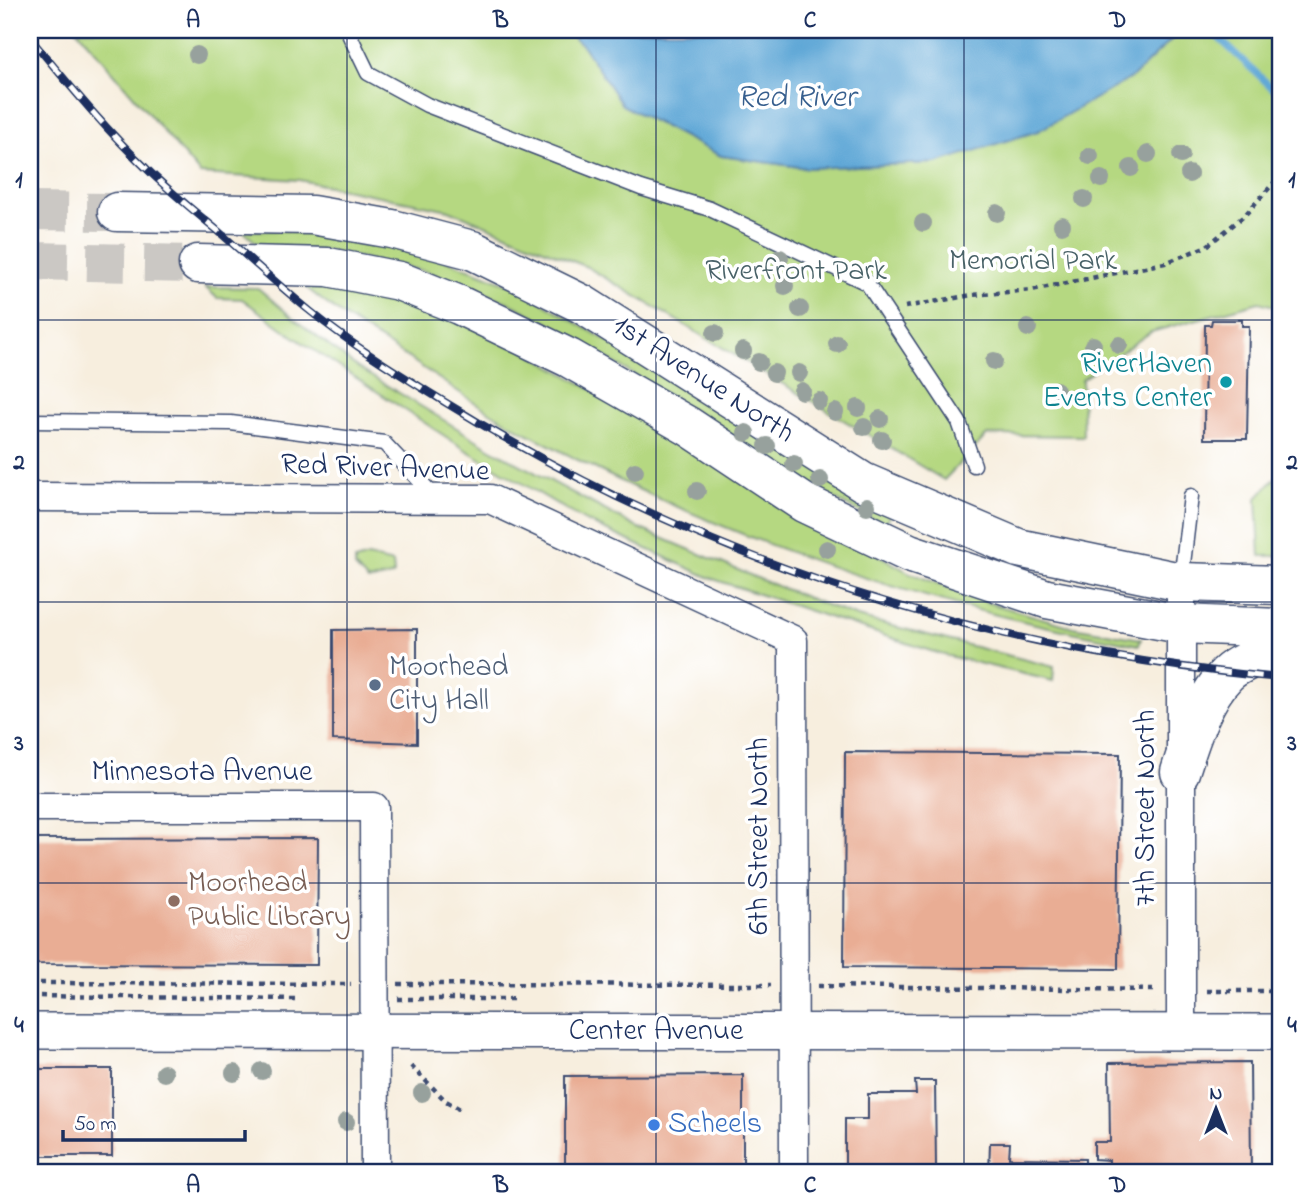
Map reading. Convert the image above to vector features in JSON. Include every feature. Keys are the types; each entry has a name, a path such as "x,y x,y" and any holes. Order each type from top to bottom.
{"main road":[{"name":"1st Avenue North","path":"117,212 312,215 392,229 472,250 582,304 863,482 1018,548 1181,582 1281,585"},
{"name":"1st Avenue North","path":"198,264 328,267 399,281 459,305 569,358 688,426 804,503 909,553 1047,599 1181,624 1281,628"},
{"path":"1180,772 1205,706 1228,673 1281,648"}],"street":[{"name":"Red River Avenue","path":"30,498 490,499 793,640"},
{"name":"7th Street North","path":"1181,582 1181,1032"},
{"name":"6th Street North","path":"793,640 794,1173"},
{"name":"Minnesota Avenue","path":"30,807 374,807 375,984"},
{"path":"375,984 375,1173"},
{"name":"Center Avenue","path":"30,1031 1281,1032"}],"lane":[{"path":"350,36 368,73 428,105 641,188 709,209 867,283 959,422 974,466"},
{"path":"30,421 231,423 384,443 437,499"},
{"path":"1181,582 1191,496"}],"path":[{"path":"886,311 972,295 1032,290 1165,263 1207,246 1244,216 1281,175"},
{"path":"30,983 1281,990"},
{"path":"411,1066 446,1101 462,1111"}],"green space":[{"name":"Riverfront Park","path":"77,30 566,30 583,46 622,105 721,156 806,168 936,163 1133,77 1181,30 1281,30 1281,308 1259,302 1151,332 1082,379 1083,436 987,435 944,480 587,267 449,210 299,180 200,174"},
{"path":"283,230 356,239 446,260 516,287 893,510 885,525 842,503 553,325 507,302 424,271 328,251 261,247 243,231"},
{"path":"299,281 380,293 480,325 910,573 989,603 1073,627 1141,639 1139,645 1058,629 900,589 746,535 670,504 596,469 496,415 341,314"},
{"path":"205,287 258,288 358,368 493,450 636,527 857,617 1054,667 1053,681 940,654 710,578 584,520 466,450 294,337 242,299 217,298"},
{"path":"1281,472 1281,556 1260,556 1257,498"},
{"path":"368,557 393,563 394,574 368,581 355,567 355,561"}],"water":[{"name":"Red River","path":"566,30 1181,30 1133,77 1038,131 936,163 806,168 721,156 622,105 583,46"}],"building":[{"name":"RiverHaven Events Center","path":"1212,320 1242,320 1242,326 1249,326 1247,439 1204,439 1205,325 1211,325"},
{"name":"Moorhead City Hall","path":"417,629 417,743 333,740 333,630"},
{"path":"845,752 1120,754 1118,969 844,967"},
{"name":"Moorhead Public Library","path":"318,838 317,965 30,964 30,839"},
{"path":"1250,1062 1251,1173 1109,1173 1109,1160 1094,1159 1094,1142 1110,1142 1109,1063"},
{"path":"30,1069 112,1069 112,1156 30,1156"},
{"name":"Scheels","path":"743,1075 743,1173 565,1173 565,1076"},
{"path":"915,1081 935,1081 936,1169 925,1169 925,1173 894,1173 894,1169 845,1169 845,1119 868,1119 868,1094 916,1094"},
{"path":"990,1143 1010,1143 1009,1158 1085,1159 1085,1173 989,1173"}],"waterway":[{"path":"1210,30 1281,96"}],"tunnel":[{"path":"30,211 117,212"},
{"path":"30,261 198,264"}],"railway":[{"path":"30,38 130,153 310,311 395,371 545,460 644,510 745,553 849,590 954,621 1061,646 1170,665 1281,678"}],"place":[{"name":"RiverHaven Events Center","path":"1226,382"},
{"name":"Moorhead City Hall","path":"375,685"},
{"name":"Moorhead Public Library","path":"174,901"},
{"name":"Scheels","path":"654,1125"}],"park label":[{"name":"Memorial Park","path":"1033,262"}]}
